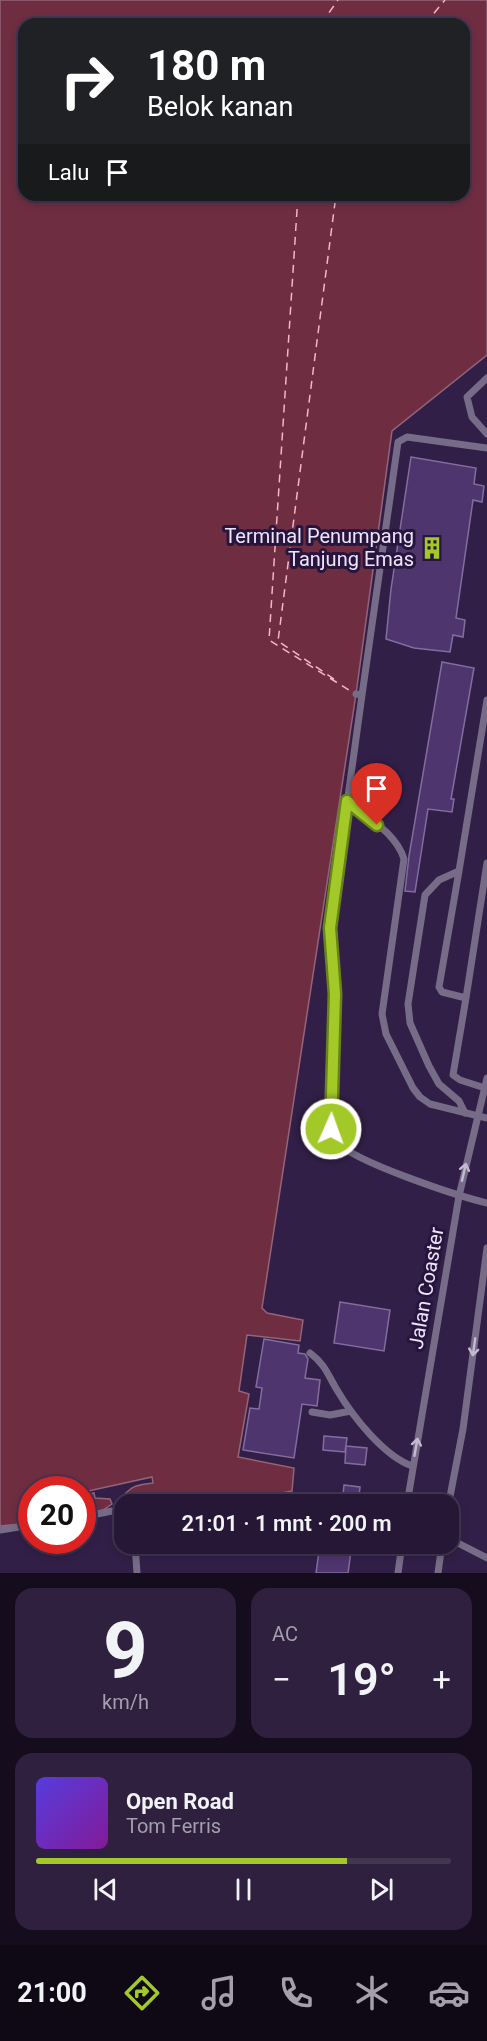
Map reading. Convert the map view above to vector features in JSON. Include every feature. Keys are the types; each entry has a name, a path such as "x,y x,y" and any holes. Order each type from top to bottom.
{"lane":[{"path":"487,378 467,397 472,417 487,434"},
{"path":"487,448 407,437 398,442 359,694 330,928 335,994 331,1129 337,1142 388,1170 459,1196 487,1203"},
{"path":"466,998 442,992 439,987 487,700"},
{"path":"347,801 392,836 400,846 404,859 382,1014 386,1034 413,1088 420,1097 430,1104 487,1118"},
{"path":"484,1088 459,1080 453,1075 487,863"},
{"path":"459,871 439,880 424,894 408,1004 410,1023 429,1066 440,1084 459,1101 465,1113"},
{"name":"Jalan Coaster","path":"408,1494 459,1196 487,1078"},
{"path":"450,1494 484,1302 487,1248"},
{"path":"310,1353 322,1362 351,1411 398,1461 412,1466"},
{"path":"312,1412 330,1415 351,1411"},
{"path":"96,1514 114,1512"},
{"path":"0,1530 18,1527"},
{"path":"459,1544 487,1558"},
{"path":"136,1554 137,1573"},
{"path":"398,1573 401,1554"},
{"path":"438,1573 441,1554"}],"shaded area":[{"path":"0,0 487,0 487,355 392,431 356,694 262,1308 267,1313 303,1320 300,1341 247,1335 239,1391 249,1394 238,1457 294,1468 292,1491 277,1494 125,1494 137,1486 153,1483 152,1477 96,1489 96,1476 18,1476 18,1524 0,1526"},
{"path":"96,1498 110,1499 112,1504 96,1512"}],"building":[{"name":"Terminal Penumpang Tanjung Emas","path":"411,457 476,468 474,484 484,486 482,502 473,500 456,618 465,620 463,637 453,635 450,652 414,648 386,639 391,589"},
{"path":"442,662 474,668 451,799 454,799 452,812 428,809 415,892 405,891 409,856"},
{"path":"340,1302 390,1310 384,1351 334,1343"},
{"path":"264,1339 299,1345 298,1353 305,1354 308,1359 305,1378 320,1380 317,1406 302,1404 294,1458 243,1450 250,1408 259,1409 262,1388 256,1387"},
{"path":"324,1436 347,1438 345,1452 323,1450"},
{"path":"346,1446 367,1448 365,1465 345,1463"},
{"path":"344,1485 360,1487 359,1494 343,1494"},
{"path":"319,1554 351,1554 348,1573 316,1573"}],"ferry route":[{"path":"325,18 338,0"},
{"path":"430,18 445,0"},
{"path":"298,201 269,640 352,692"},
{"path":"334,679 278,641 335,201"}],"place":[{"name":"Terminal Penumpang Tanjung Emas","path":"432,548"}],"route":[{"path":"331,1129 335,994 330,928 347,801 377,825"}]}
